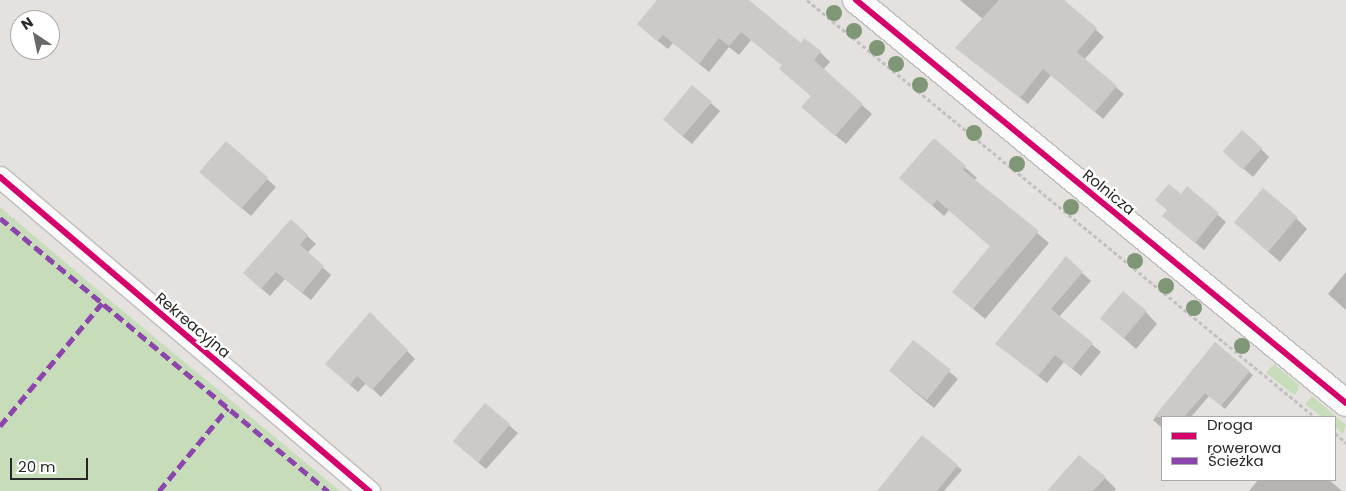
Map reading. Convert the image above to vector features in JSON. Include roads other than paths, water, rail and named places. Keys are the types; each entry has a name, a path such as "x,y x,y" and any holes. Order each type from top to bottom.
{"street":[{"name":"Rolnicza","path":"856,0 1346,403"},
{"name":"Rekreacyjna","path":"0,177 369,491"}]}
